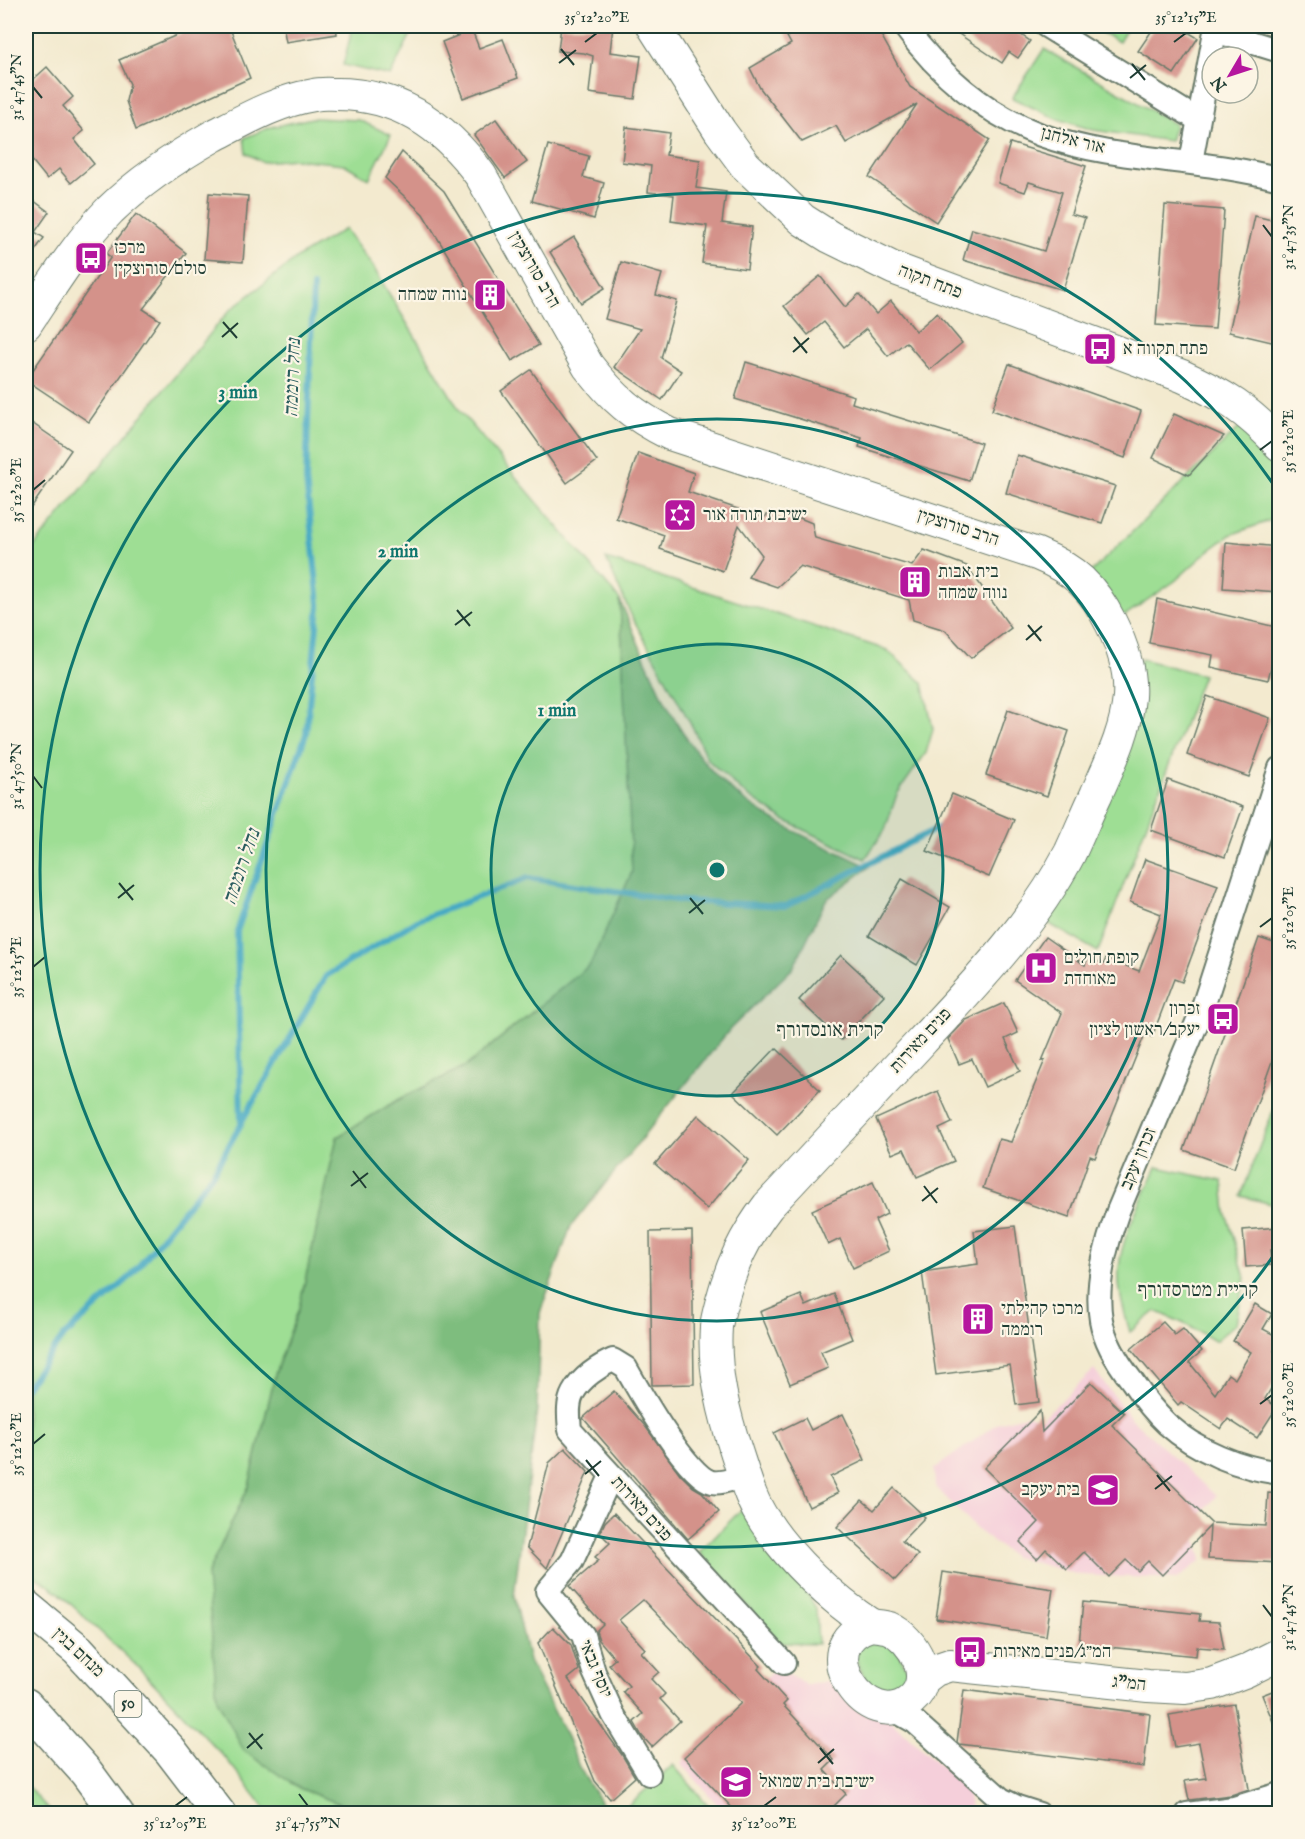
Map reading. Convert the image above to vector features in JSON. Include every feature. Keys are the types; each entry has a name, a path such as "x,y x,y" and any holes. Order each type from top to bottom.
{"highway":[{"name":"מנחם בגין","path":"26,1607 78,1650 170,1750 219,1814"},
{"path":"26,1705 86,1772 117,1814"}],"street":[{"name":"פתח תקוה","path":"653,26 720,131 745,165 803,220 830,237 893,268 1182,376 1211,389 1239,405 1280,445"},
{"name":"אור אלחנן","path":"904,26 919,47 946,75 978,101 1011,121 1042,135 1096,149 1236,168 1280,179"},
{"path":"1046,26 1198,120"},
{"path":"1191,162 1215,28 1280,51"},
{"name":"הרב סורוצקין","path":"26,324 87,235 110,210 145,179 170,161 250,116 278,104 316,94 352,94 388,100 423,118 448,137 467,156 482,176 588,366 608,392 625,408 670,434 1047,558 1077,575 1098,601"},
{"name":"פנים מאירות","path":"871,1625 829,1594 764,1521 744,1476 727,1424 717,1373 716,1325 736,1256 749,1231 768,1206 1002,953 1039,902 1069,854 1115,752 1126,720 1129,694 1128,672 1120,643 1098,601"},
{"name":"זכרון יעקב","path":"1280,768 1201,1013 1108,1240 1100,1298 1101,1320 1109,1346 1139,1392 1167,1424 1213,1453 1245,1466 1280,1473"},
{"name":"פנים מאירות","path":"744,1476 714,1483 701,1478 682,1457 626,1368 613,1360 600,1365 573,1393 568,1413 570,1430 784,1663"},
{"name":"יוסף גבאי","path":"611,1476 572,1561 547,1591 583,1635 594,1672 613,1714 649,1774"},
{"name":"פנים מאירות","path":"829,1594 836,1610 844,1646"},
{"path":"920,1686 913,1699 904,1706 892,1709 869,1704 848,1680 843,1669 841,1657 850,1636 871,1625 891,1629 910,1647 920,1662 920,1686 920,1712 931,1737"},
{"name":"המ\"ג","path":"910,1647 972,1667"},
{"name":"המ\"ג","path":"920,1686 929,1673 950,1665 1185,1688 1212,1684 1246,1671 1280,1654"},
{"path":"892,1709 915,1722 1001,1799 1040,1814"},
{"path":"1187,1814 1234,1808 1280,1794"}],"shaded area":[{"path":"1094,1370 1131,1418 1216,1496 1193,1524 1202,1560 1177,1579 1080,1575 1014,1557 978,1531 935,1486 934,1469 998,1423 1028,1415 1040,1420"},
{"path":"777,1667 807,1685 827,1681 863,1708 888,1718 966,1789 972,1813 725,1813 681,1763"}],"green space":[{"path":"353,26 415,26 390,76 343,65"},
{"path":"1090,26 1128,26 1119,42"},
{"path":"1044,49 1175,124 1170,141 1093,130 1057,119 1012,98"},
{"path":"312,118 359,120 391,135 369,179 344,164 295,159 262,162 246,153 244,138 271,127"},
{"path":"345,229 373,267 460,411 620,600 632,872 590,965 466,1066 396,1101 337,1138 299,1308 276,1371 249,1486 207,1575 299,1788 363,1813 269,1813 228,1761 140,1669 58,1592 26,1570 26,556 229,311 301,255"},
{"path":"1243,424 1279,462 1279,513 1269,521 1230,535 1175,581 1121,618 1089,574"},
{"path":"606,559 887,650 923,683 933,729 926,753 897,794 885,830 865,859 784,820 744,793 707,759 693,728 632,617"},
{"path":"620,600 669,709 684,735 721,781 773,819 869,867 826,900 793,968 731,1028 571,1226 540,1313 537,1410 514,1596 529,1661 568,1739 579,1767 607,1813 363,1813 299,1788 244,1751 217,1699 207,1575 249,1486 276,1371 299,1308 337,1137 396,1101 466,1066 590,965 632,872"},
{"path":"1141,659 1203,675 1098,952 1046,922 1075,872"},
{"path":"1279,1095 1279,1206 1241,1196"},
{"path":"1157,1167 1223,1181 1226,1212 1245,1278 1236,1323 1215,1341 1156,1311 1130,1332 1119,1284 1121,1255 1134,1216"},
{"path":"742,1509 794,1572 816,1608 818,1644 780,1643 699,1552"},
{"path":"889,1636 915,1684 874,1699 852,1650 857,1642"},
{"path":"673,1765 715,1813 623,1814 621,1812"},
{"path":"26,1785 52,1813 26,1813"}],"building":[{"path":"198,26 229,26 250,78 136,130 126,101 130,84 119,60"},
{"path":"283,26 336,26 337,34 286,42"},
{"path":"561,26 613,26 610,52 641,56 635,99 589,93 593,56 558,51"},
{"path":"781,26 876,26 910,87 990,140 936,222 869,177 917,104 846,143 836,126 802,142 760,88 750,68 791,44"},
{"path":"947,26 1008,26 1030,41 1018,58 1009,52 1002,63"},
{"path":"1155,26 1178,26 1198,38 1174,74 1138,51"},
{"path":"472,30 479,48 503,39 518,78 463,98 442,42"},
{"path":"47,67 73,97 63,106 84,131 74,139 94,164 71,183 59,169 47,179 26,153 26,86"},
{"path":"496,119 527,162 505,178 474,135"},
{"path":"626,127 669,133 666,155 700,160 696,188 726,192 722,223 752,227 747,269 702,263 707,226 671,221 674,195 648,192 651,166 622,162"},
{"path":"1010,143 1086,166 1071,214 1085,218 1063,290 963,260 972,229 1044,251 1062,192 1029,182 1025,192 998,183"},
{"path":"548,145 589,156 583,177 604,183 594,219 532,201"},
{"name":"נווה שמחה","path":"402,152 444,191 539,345 512,361 423,214 385,178"},
{"path":"209,193 248,196 243,262 204,259"},
{"path":"26,195 49,212 35,232 44,238 26,263"},
{"path":"1165,205 1224,210 1215,329 1156,325"},
{"path":"136,214 186,253 143,309 160,320 89,422 26,380 111,257 106,254"},
{"path":"1255,216 1280,222 1280,344 1229,332"},
{"path":"574,237 605,288 581,303 550,252"},
{"path":"621,262 662,274 656,295 677,301 661,358 681,371 662,400 614,367 640,329 605,319"},
{"path":"820,276 845,307 859,294 876,314 891,301 916,331 937,313 962,343 930,370 906,342 888,356 866,329 844,347 824,322 808,335 784,306"},
{"path":"746,362 854,396 852,403 981,443 969,481 859,447 862,438 735,399"},
{"path":"1009,364 1141,411 1125,458 992,410"},
{"path":"531,370 597,461 567,483 501,391"},
{"path":"1174,414 1224,436 1189,475 1153,458"},
{"path":"26,419 71,450 26,515"},
{"name":"בית אבות נווה שמחה","path":"638,453 694,473 688,492 764,518 771,511 782,522 790,514 812,523 815,538 912,566 924,550 967,566 1011,628 971,658 945,630 913,620 909,600 800,566 777,587 748,577 762,555 739,525 723,571 660,549 664,535 616,518"},
{"path":"1017,455 1115,486 1102,523 1006,493"},
{"path":"1226,542 1280,547 1280,592 1223,588"},
{"path":"1157,599 1280,628 1268,680 1211,667 1213,655 1149,643"},
{"path":"1207,696 1270,718 1249,777 1187,755"},
{"path":"1008,710 1069,731 1047,796 986,775"},
{"path":"1168,780 1243,807 1225,857 1151,830"},
{"path":"952,794 1014,820 989,877 927,851"},
{"path":"1145,859 1218,885 1182,982 1174,979 1152,1037 1145,1034 1095,1158 1090,1156 1069,1218 983,1188 999,1139 1011,1142 1062,1013 1015,980 1045,937 1085,965 1088,958 1104,964 1106,958 1139,971 1161,914 1130,902"},
{"path":"902,879 950,907 917,965 869,936"},
{"path":"1259,938 1280,945 1280,1039 1234,1168 1184,1150"},
{"path":"841,955 884,995 841,1040 799,1000"},
{"path":"1004,1003 1018,1033 1005,1039 1020,1071 985,1087 972,1059 959,1064 948,1039 966,1020"},
{"path":"776,1048 820,1090 777,1135 733,1093"},
{"path":"938,1091 952,1123 939,1129 954,1161 917,1177 904,1149 892,1154 876,1119"},
{"path":"698,1115 749,1160 707,1209 655,1164"},
{"path":"873,1182 887,1214 875,1220 889,1251 853,1268 840,1239 828,1245 812,1210"},
{"name":"מרכז קהילתי רוממה","path":"1015,1226 1039,1402 1016,1405 1010,1365 936,1375 922,1272 978,1264 974,1231"},
{"path":"1280,1227 1280,1250 1270,1250 1271,1265 1246,1267 1243,1230"},
{"path":"692,1231 694,1384 652,1385 650,1232"},
{"path":"834,1294 852,1339 821,1352 828,1368 790,1384 760,1312 801,1295 806,1306"},
{"path":"1255,1304 1272,1314 1263,1329 1280,1338 1274,1351 1280,1354 1280,1373 1265,1399 1277,1407 1257,1438 1228,1419 1221,1429 1181,1402 1178,1405 1131,1349 1163,1322 1175,1335 1183,1329 1202,1351 1189,1362 1215,1394 1228,1374 1235,1379 1251,1352 1233,1341"},
{"path":"1091,1382 1124,1413 1112,1425 1211,1523 1266,1526 1268,1493 1280,1494 1280,1563 1208,1559 1210,1526 1162,1575 1148,1561 1138,1571 1126,1560 1109,1577 1084,1552 1067,1569 1046,1549 1037,1559 1020,1542 1039,1522 984,1468 1040,1411 1042,1432"},
{"path":"614,1391 645,1426 680,1474 693,1487 702,1492 719,1512 688,1539 583,1418"},
{"path":"843,1414 865,1460 830,1477 838,1493 809,1507 774,1433 805,1418 811,1430"},
{"path":"565,1448 588,1472 547,1568 527,1547 549,1463"},
{"path":"894,1488 925,1517 902,1541 918,1555 895,1580 837,1527 862,1500 874,1510"},
{"path":"614,1513 761,1666 758,1669 787,1701 783,1705 834,1760 824,1770 846,1794 826,1814 738,1814 684,1757 741,1703 643,1600 619,1620 645,1649 641,1652 659,1672 651,1679 665,1694 660,1699 680,1721 652,1747 642,1736 634,1722 643,1714 623,1692 629,1686 609,1664 615,1659 599,1640 596,1631 603,1624 569,1586 599,1560 595,1557 610,1543 600,1533 605,1522"},
{"path":"943,1572 1053,1589 1046,1636 936,1619"},
{"path":"1083,1602 1200,1614 1199,1621 1219,1622 1224,1649 1197,1647 1196,1656 1079,1644"},
{"path":"553,1627 571,1645 579,1670 568,1679 635,1777 610,1799 595,1781 538,1643"},
{"path":"1280,1688 1280,1736 1279,1736 1262,1695"},
{"path":"964,1690 1150,1714 1144,1767 959,1744 957,1742"},
{"path":"1234,1704 1249,1789 1231,1795 1189,1800 1185,1781 1206,1778 1199,1743 1175,1747 1169,1715"}],"waterway":[{"name":"נחל רוממה","path":"26,1387 62,1338 130,1277 212,1175 241,1124 237,931 306,734 319,605 306,480 313,286"},
{"path":"242,1121 326,976 416,921 528,878 682,901 786,906 944,825"}],"place":[{"name":"מרכז סולם/סורוצקין","path":"91,258"},
{"name":"נווה שמחה","path":"490,295"},
{"name":"פתח תקווה א","path":"1100,349"},
{"name":"ישיבת תורה אור","path":"680,515"},
{"name":"בית אבות נווה שמחה","path":"915,582"},
{"name":"קופת חולים מאוחדת","path":"1041,968"},
{"name":"זכרון יעקב/ראשון לציון","path":"1223,1019"},
{"name":"מרכז קהילתי רוממה","path":"978,1319"},
{"name":"בית יעקב","path":"1103,1490"},
{"name":"המ״ג/פנים מאירות","path":"970,1652"},
{"name":"ישיבת בית שמואל","path":"736,1782"}],"district":[{"name":"קרית אונסדורף","path":"830,1030"},
{"name":"קריית מטרסדורף","path":"1198,1290"}]}
